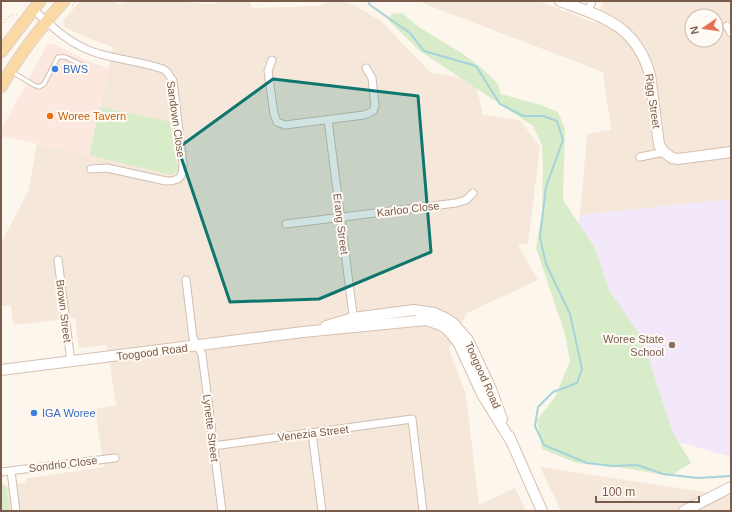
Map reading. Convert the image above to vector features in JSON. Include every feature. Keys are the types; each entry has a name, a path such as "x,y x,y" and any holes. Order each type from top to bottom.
{"main road":[{"path":"1,88 46,21 64,1"},
{"path":"1,52 35,7"}],"street":[{"name":"Rigg Street","path":"560,1 606,19 622,29 633,40 644,58 650,75 659,145 664,152"},
{"path":"588,11 592,1"},
{"name":"Sandown Close","path":"35,7 46,21 60,34 78,45 99,54 163,69 173,81 183,164 183,173 179,179 174,181 166,181 107,168 91,169"},
{"path":"272,60 268,71 274,114 277,122 285,125 364,115 373,111 375,106 372,78 366,68"},
{"name":"Erang Street","path":"328,120 354,323"},
{"path":"640,157 664,152 672,158 678,159 731,152"},
{"name":"Karloo Close","path":"286,224 456,202 466,200 473,193"},
{"name":"Brown Street","path":"58,260 71,362"},
{"name":"Lynette Street","path":"186,280 193,338 202,354 222,511"},
{"name":"Toogood Road","path":"1,370 303,332 354,323 426,320 441,325 458,342 482,394 511,442 542,508"},
{"name":"Venezia Street","path":"213,446 412,420 423,511"},
{"path":"312,433 322,511"},
{"name":"Sondrio Close","path":"1,472 115,458"},
{"path":"11,471 16,511"},
{"path":"526,475 550,511"},
{"path":"684,511 729,488"}],"lane":[{"path":"11,71 39,87 44,84 58,57 65,57 82,65"}],"path":[{"path":"1,4 6,1"},
{"path":"1,26 5,20 11,16 35,7"}],"highlighted area":[{"path":"273,79 418,96 431,252 319,299 230,302 178,148"}],"shaded area":[{"path":"81,1 113,1 119,4 131,1 171,1 213,4 217,1 249,1 253,8 318,6 331,1 341,1 354,5 381,21 431,73 475,80 483,115 520,120 540,147 528,244 518,245 538,280 467,313 449,349 466,395 479,505 515,488 526,511 1,511 1,484 6,486 24,483 28,478 104,467 95,409 116,405 107,345 79,348 75,318 13,325 11,305 1,306 1,243 28,192 37,144 90,155 113,47 64,27 63,20"},
{"path":"422,1 539,1 595,23 603,1 731,1 731,199 580,215 587,134 611,130 603,72 422,3"},
{"path":"52,43 92,63 109,68 89,155 1,136 1,130 47,45"},
{"name":"Woree State School","path":"731,199 731,457 654,435 570,255 580,215"},
{"path":"540,467 731,496 731,511 561,511"}],"green space":[{"path":"402,13 419,27 463,54 484,70 498,84 501,94 541,105 558,112 565,129 563,200 595,248 609,290 642,338 672,431 691,463 670,476 612,466 577,463 542,449 537,420 555,397 570,361 565,334 536,248 542,212 542,145 533,126 420,51 388,20 392,14"},
{"path":"100,107 170,122 178,170 172,175 89,155"},
{"path":"1,484 6,486 10,511 1,511"}],"waterway":[{"path":"368,1 370,5 410,33 424,51 476,66 500,104 523,116 543,116 557,121 563,140 546,187 540,237 546,264 570,314 582,369 577,383 553,392 538,407 535,426 544,445 587,463 612,466 637,465 663,474 698,478 731,476"}],"place":[{"name":"BWS","path":"55,69"},
{"name":"Woree Tavern","path":"50,116"},
{"name":"Woree State School","path":"672,345"},
{"name":"IGA Woree","path":"34,413"}]}
